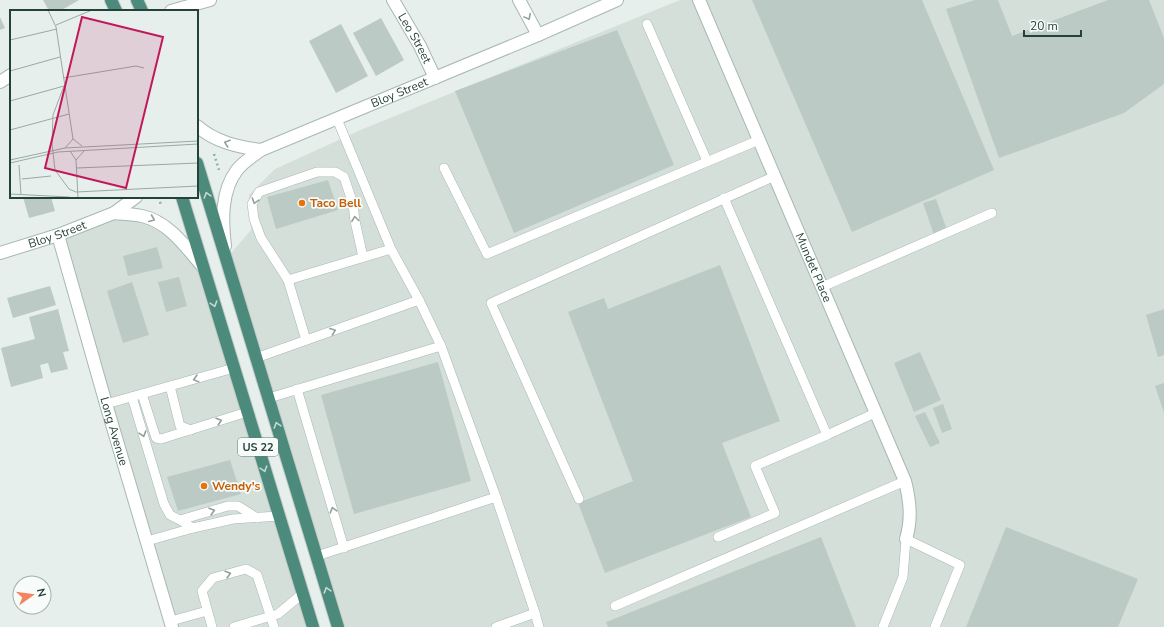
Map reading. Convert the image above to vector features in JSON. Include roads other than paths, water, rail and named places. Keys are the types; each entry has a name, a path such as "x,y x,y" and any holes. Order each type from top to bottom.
{"highway":[{"path":"111,0 116,10"},
{"path":"137,0 142,10"},
{"name":"US 22","path":"198,166 338,627"},
{"name":"US 22","path":"182,198 312,627"}],"street":[{"path":"174,10 210,0"},
{"name":"Leo Street","path":"393,0 420,46 435,78"},
{"path":"519,0 538,35"},
{"name":"Bloy Street","path":"226,259 224,215 227,190 238,169 261,150 538,35 617,0"},
{"name":"Mundet Place","path":"699,0 905,481 911,517 910,528 906,539"},
{"path":"0,82 10,76"},
{"path":"198,127 223,141 244,148 261,150"},
{"name":"Bloy Street","path":"0,253 58,235 114,213 135,198"},
{"name":"Bloy Street","path":"114,213 143,216 160,223 177,236 203,267"},
{"name":"Long Avenue","path":"58,235 106,404 172,624"}],"lane":[{"path":"647,24 707,161"},
{"path":"337,119 391,249 419,300 440,346 496,497 540,627"},
{"path":"444,168 486,254 759,140"},
{"path":"306,340 288,280 261,238 254,219 252,204 259,192 317,172 336,172 344,177 353,204 354,222 363,257"},
{"path":"579,499 491,303 775,176"},
{"path":"724,198 827,435"},
{"path":"822,287 992,213"},
{"path":"288,280 391,249"},
{"path":"256,358 419,300"},
{"path":"268,398 440,346"},
{"path":"106,404 234,368"},
{"path":"170,386 180,426 190,430"},
{"path":"296,390 344,548"},
{"path":"142,394 156,438 161,439 247,412"},
{"path":"132,397 164,504 170,515 193,528"},
{"path":"718,538 775,513 755,466 827,435 875,412"},
{"path":"615,606 905,481"},
{"path":"317,556 496,497"},
{"path":"180,520 228,506 238,506 257,518"},
{"path":"147,541 233,519 279,516"},
{"path":"883,627 903,578 906,539 960,565 935,627"},
{"path":"212,627 202,591 213,578 246,569 257,575 274,627"},
{"path":"234,627 278,614 302,594"},
{"path":"172,624 207,610"},
{"path":"496,627 535,613"}],"place":[{"name":"Taco Bell","path":"302,203"},
{"name":"Wendy's","path":"204,486"}]}
